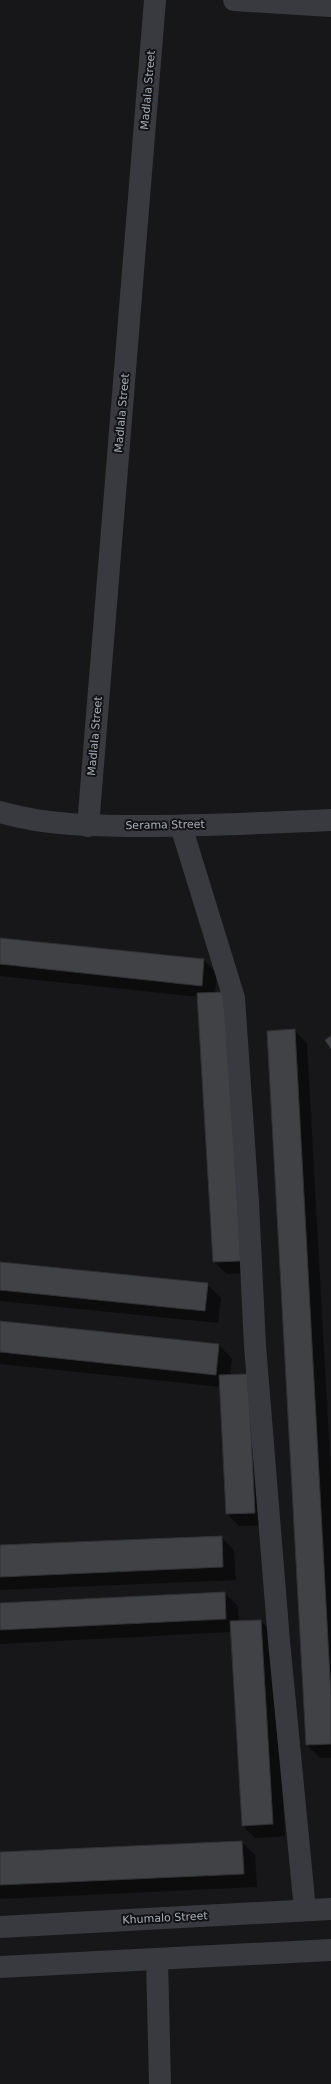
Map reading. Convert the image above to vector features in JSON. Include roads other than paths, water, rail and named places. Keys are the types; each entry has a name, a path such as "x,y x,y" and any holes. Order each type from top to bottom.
{"street":[{"name":"Madlala Street","path":"88,826 155,0"},
{"path":"234,0 331,6"},
{"name":"Serama Street","path":"0,812 36,820 88,826 181,826 331,820"},
{"path":"181,826 234,998 248,1202 255,1346 278,1641 305,1910"},
{"name":"Khumalo Street","path":"0,1927 331,1909"},
{"path":"0,1967 331,1950"},
{"path":"157,1959 160,2084"}]}
